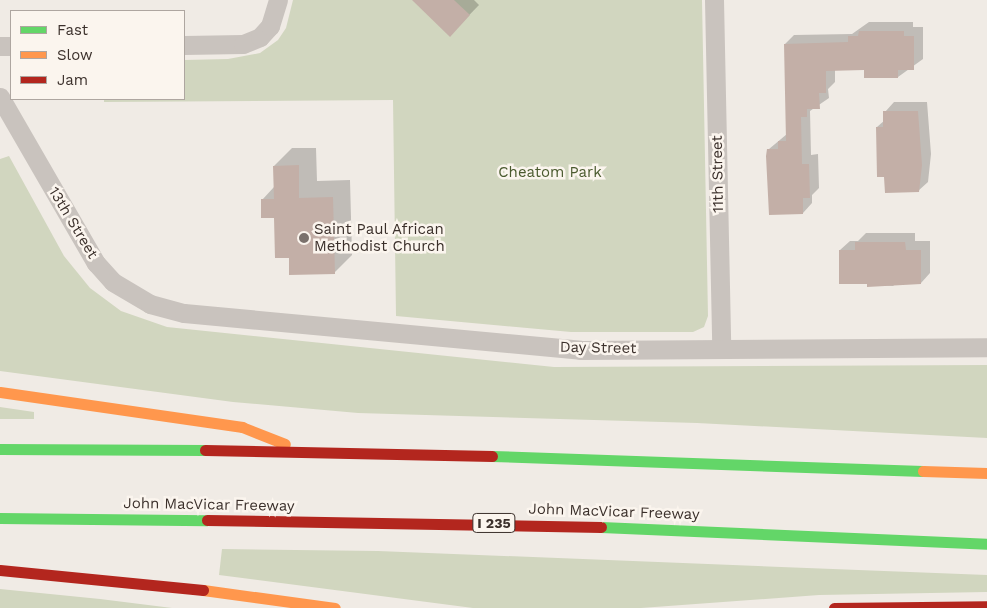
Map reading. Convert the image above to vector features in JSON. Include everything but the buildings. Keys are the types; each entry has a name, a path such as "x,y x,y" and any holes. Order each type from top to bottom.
{"highway":[{"path":"0,392 242,427 300,450"},
{"path":"0,448 300,450 987,473"},
{"path":"944,471 987,466"},
{"name":"John MacVicar Freeway","path":"0,518 500,523 987,544"},
{"path":"0,570 179,587 335,608"},
{"path":"834,608 987,606"}],"street":[{"path":"185,45 243,44 260,37 270,26 278,0"},
{"name":"11th Street","path":"714,0 721,348"},
{"name":"13th Street","path":"0,97 82,242 114,282 150,304 210,317"},
{"name":"Day Street","path":"210,317 580,350 987,348"}],"green space":[{"name":"Cheatom Park","path":"293,0 702,0 708,316 704,327 693,332 571,332 396,316 393,100 104,102 104,100 185,100 185,60 228,59 260,53 278,40 286,28"},
{"path":"9,156 64,256 90,288 121,311 167,327 554,367 987,365 987,438 697,423 358,413 233,402 0,371 0,159"},
{"path":"0,407 34,412 34,419 0,419"},
{"path":"222,549 378,551 987,575 987,592 819,595 641,608 473,608 219,575"},
{"path":"0,589 100,599 172,608 0,608"}],"traffic: fast":[{"path":"0,449 205,450"},
{"path":"492,456 923,471"},
{"path":"0,518 207,520"},
{"path":"601,527 987,544"}],"traffic: slow":[{"path":"0,392 242,427 285,444"},
{"path":"923,471 987,473"},
{"path":"203,590 335,608"}],"traffic: jam":[{"path":"205,450 492,456"},
{"path":"207,520 601,527"},
{"path":"0,570 203,590"},
{"path":"834,608 987,606"}],"place":[{"name":"Saint Paul African Methodist Church","path":"304,238"}]}
